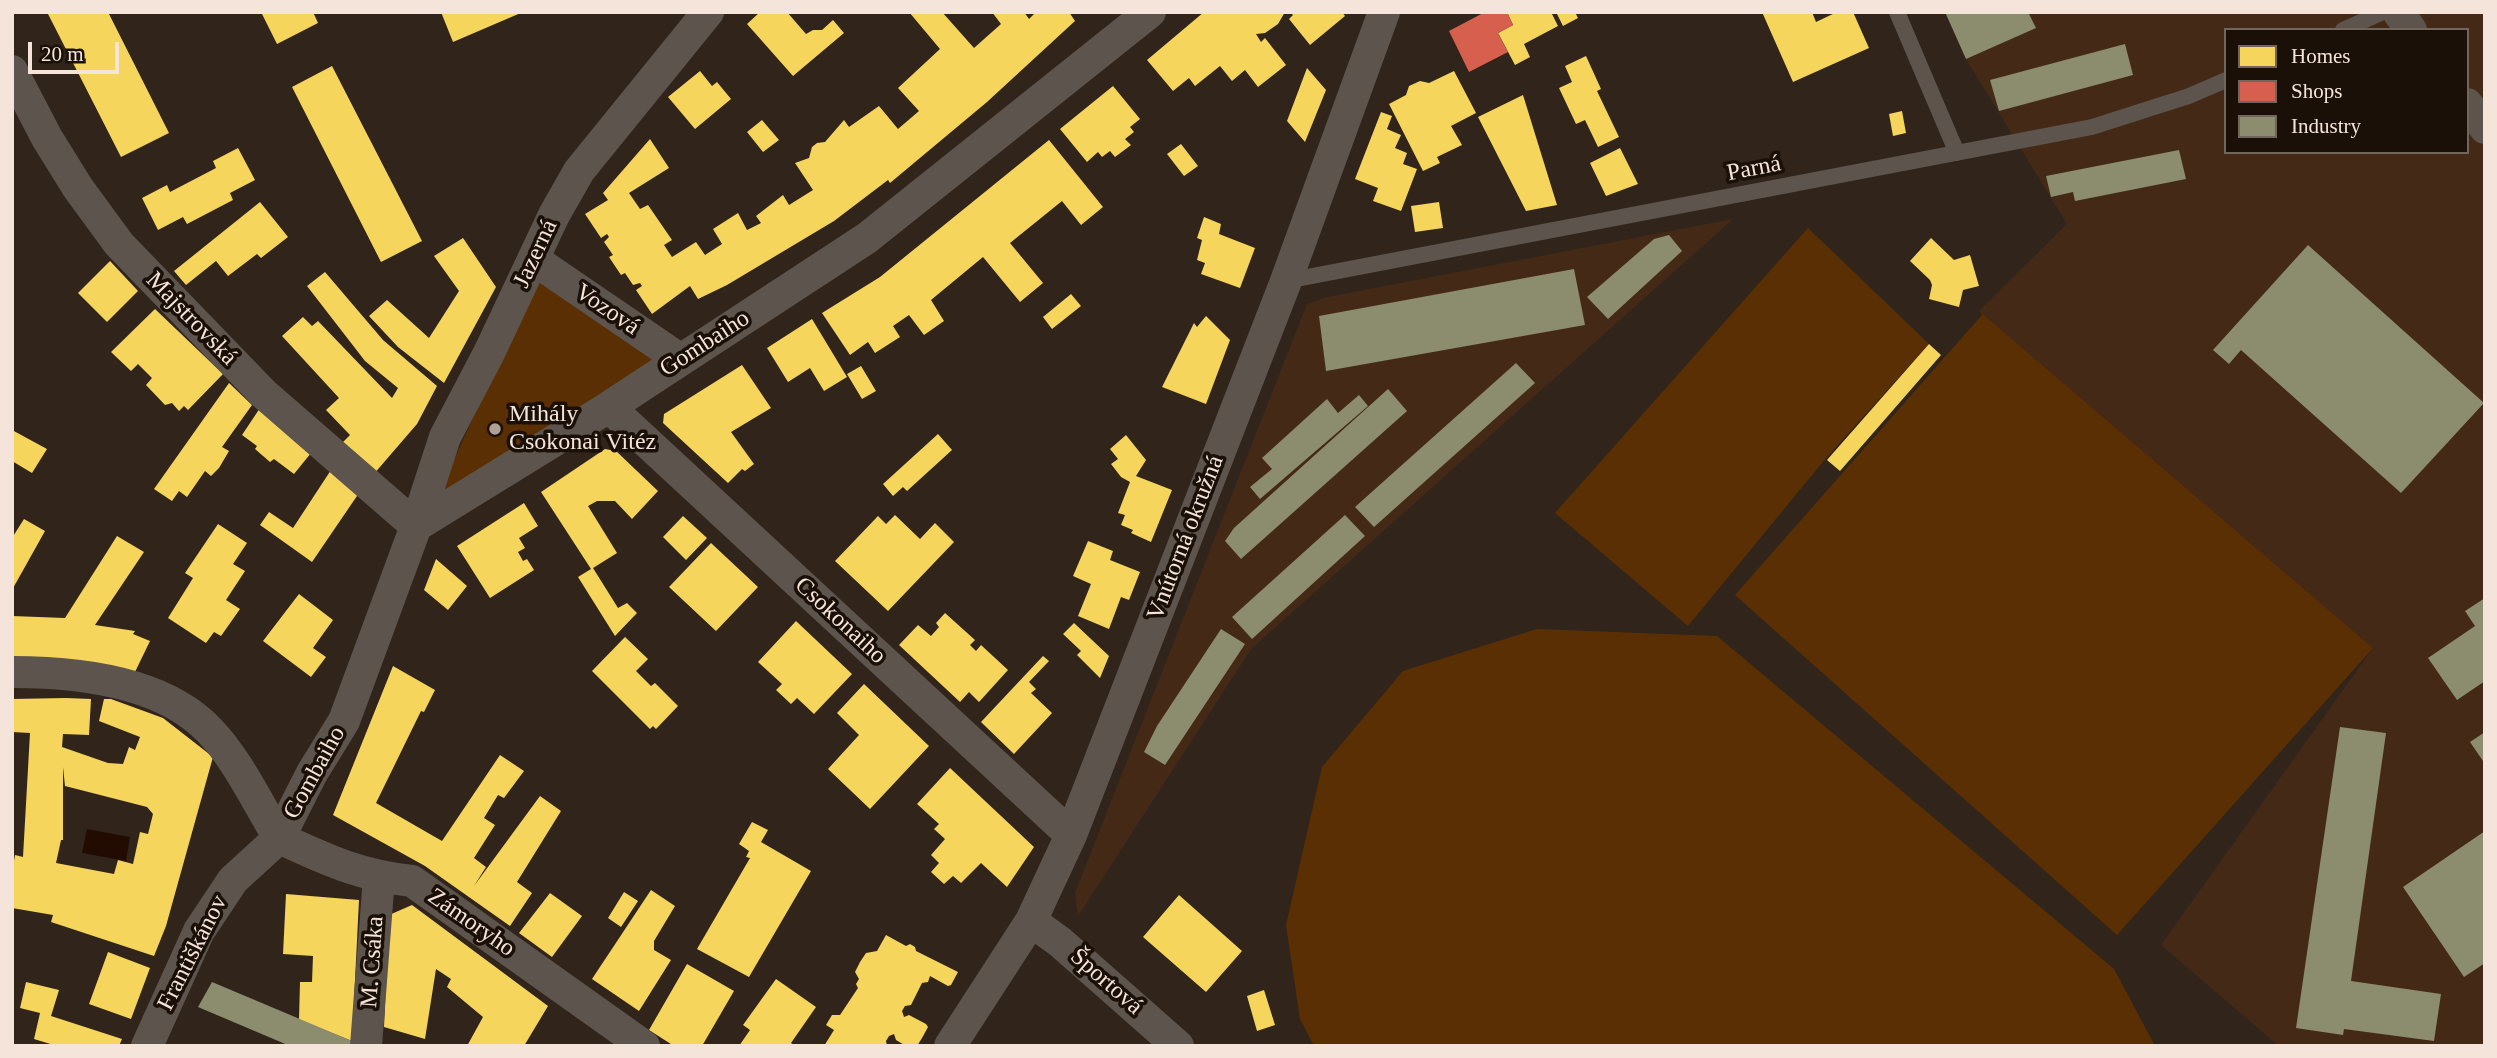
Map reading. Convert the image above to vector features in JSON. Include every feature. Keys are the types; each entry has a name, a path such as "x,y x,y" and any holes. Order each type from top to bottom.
{"street":[{"name":"Jazerná","path":"416,526 445,437 554,215 579,171 708,12"},
{"name":"Gombaiho","path":"279,838 312,774 344,721 416,526 609,407 867,238 1150,12"},
{"name":"Vnútorná okružná","path":"950,1046 1031,921 1070,835 1286,281 1384,12"},
{"path":"2398,12 2410,28"},
{"name":"Majstrovská","path":"12,71 47,138 78,188 119,244 264,394 416,526"},
{"path":"2469,107 2485,128"},
{"name":"Vozová","path":"533,260 681,360"},
{"name":"Csokonaiho","path":"609,407 1070,835"},
{"path":"12,671 43,672 132,685 158,695 207,728 226,751 279,838"},
{"name":"Zámoryho","path":"279,838 346,868 379,877 411,881 645,1046"},
{"name":"Františkánov","path":"147,1046 199,932 221,895 233,880 279,838"},
{"name":"M. Csáka","path":"366,1046 379,877"},
{"name":"Športová","path":"1031,921 1060,942 1178,1046"}],"lane":[{"path":"1897,12 1958,153"},
{"path":"2348,28 2384,12"},
{"name":"Parná","path":"1286,281 2092,127 2189,96 2224,81"}],"shaded area":[{"path":"1945,12 2485,12 2485,1046 2279,1046 2161,945 2373,648 1979,311 2067,224 1966,59"},
{"path":"1733,219 1251,649 1078,916 1075,893 1307,304 1328,297"},
{"path":"1808,228 1929,344 1826,458 1688,626 1555,513"},
{"path":"536,280 656,361 433,506"},
{"path":"1979,311 2373,648 2117,935 1735,595 1982,315"},
{"path":"1537,629 1717,636 2114,969 2155,1046 1314,1046 1300,1019 1286,925 1322,767 1403,671"},
{"path":"87,829 130,837 126,861 82,853"}],"building: Homes":[{"path":"47,12 108,12 169,133 121,157"},
{"path":"261,12 313,12 318,23 277,44"},
{"path":"441,12 523,12 453,42"},
{"path":"760,12 787,12 806,34 813,30 822,30 833,20 844,33 793,76 747,24"},
{"path":"909,12 942,12 974,48 1001,24 992,12 1024,12 1029,19 1036,12 1069,12 1075,21 987,102 890,183 888,180 834,221 727,285 698,299 690,286 652,314 636,290 642,286 640,283 633,285 625,273 621,275 609,257 613,255 604,242 609,237 607,234 601,238 585,214 608,200 603,193 650,139 669,168 629,193 640,209 648,205 672,240 664,245 672,257 696,242 705,255 722,244 713,229 738,213 747,230 761,223 756,216 783,195 789,205 813,190 795,163 809,158 812,147 825,142 844,120 849,127 879,106 898,129 919,111 898,88 940,49"},
{"path":"1204,12 1285,12 1278,24 1265,33 1256,34 1261,42 1265,38 1286,65 1258,87 1245,70 1232,81 1220,66 1195,86 1189,78 1173,91 1147,60"},
{"path":"1290,12 1342,12 1345,16 1310,45 1289,19 1293,15"},
{"path":"1507,12 1551,12 1558,26 1524,44 1530,57 1515,65 1498,33 1513,25"},
{"path":"1556,12 1575,12 1578,18 1563,26"},
{"path":"1762,12 1812,12 1816,22 1837,12 1853,12 1869,48 1793,82"},
{"path":"1586,56 1601,89 1597,91 1619,137 1598,147 1585,120 1576,124 1559,88 1572,82 1565,66"},
{"path":"332,66 422,241 381,262 292,87"},
{"path":"1307,68 1326,90 1305,142 1287,121"},
{"path":"700,71 712,86 717,82 731,99 695,129 668,97"},
{"path":"1454,71 1476,113 1451,126 1462,145 1437,157 1440,163 1423,171 1389,104 1406,95 1409,86 1420,81 1429,83"},
{"path":"1113,86 1140,119 1130,127 1134,132 1125,139 1131,145 1115,157 1110,151 1102,157 1098,152 1087,162 1060,129"},
{"path":"1523,95 1557,205 1526,211 1478,117"},
{"path":"1902,111 1906,133 1893,136 1889,114"},
{"path":"1381,112 1392,116 1387,129 1401,135 1395,148 1407,153 1403,164 1417,169 1401,211 1373,201 1378,188 1355,179"},
{"path":"762,120 779,140 763,152 747,132"},
{"path":"1049,140 1103,207 1081,225 1062,201 1010,243 1043,283 1020,302 983,257 931,300 944,321 924,335 909,315 893,326 900,337 875,353 868,342 850,355 822,313 880,277"},
{"path":"1181,144 1198,166 1184,176 1167,154"},
{"path":"238,148 255,180 230,193 233,200 187,224 183,217 158,230 142,198 167,185 170,192 216,168 213,161"},
{"path":"1620,148 1638,184 1606,196 1590,163"},
{"path":"260,202 288,237 261,258 257,254 228,276 216,261 186,285 174,271"},
{"path":"1439,202 1443,228 1415,232 1411,206"},
{"path":"1204,217 1221,224 1219,234 1255,248 1240,288 1201,274 1205,263 1197,260 1202,240 1197,238"},
{"path":"463,238 496,287 444,383 398,347 369,316 387,300 429,338 459,291 434,256"},
{"path":"1931,238 1954,260 1970,255 1979,286 1963,290 1959,307 1929,299 1932,285 1930,280 1910,261"},
{"path":"110,261 138,291 107,322 78,293"},
{"path":"325,272 383,340 437,386 417,424 373,475 340,445 350,435 326,410 339,398 282,336 303,317 312,326 318,321 392,398 398,388 365,361 307,286"},
{"path":"1071,294 1081,306 1052,329 1043,317"},
{"path":"155,309 223,374 188,410 184,406 179,411 172,403 165,405 146,385 152,378 138,364 131,371 111,352"},
{"path":"1206,316 1230,340 1206,404 1162,387 1194,323 1197,327"},
{"path":"812,319 847,377 824,391 810,368 788,382 767,348"},
{"path":"1929,344 1941,355 1840,471 1827,460"},
{"path":"742,365 771,408 731,432 754,464 745,471 742,469 728,483 663,423 664,414"},
{"path":"861,366 876,391 862,399 847,374"},
{"path":"229,383 252,405 222,447 229,451 219,468 211,476 205,471 187,497 179,491 172,501 154,489"},
{"path":"260,408 311,453 294,474 274,459 270,462 255,449 257,446 242,435"},
{"path":"12,430 47,449 32,473 12,461"},
{"path":"938,434 952,450 907,491 903,487 893,496 883,484"},
{"path":"1126,435 1146,460 1136,476 1172,490 1151,542 1121,525 1125,515 1118,513 1130,482 1121,477 1111,464 1118,459 1110,449"},
{"path":"605,449 616,451 658,491 632,519 615,501 597,501 588,506 617,553 593,568 618,608 627,603 637,613 615,636 578,577 591,569 541,492"},
{"path":"331,470 359,493 312,562 260,525 269,512 293,528"},
{"path":"524,503 538,526 519,538 525,548 518,552 523,561 527,559 534,570 490,598 457,546"},
{"path":"895,515 920,539 935,523 954,542 888,611 835,561 878,516 886,524"},
{"path":"683,516 707,538 686,560 663,537"},
{"path":"24,519 45,531 12,590 12,538"},
{"path":"218,524 247,543 233,564 245,571 226,600 240,609 221,636 214,632 206,643 168,618 193,578 185,573"},
{"path":"117,536 144,552 95,625 135,631 133,634 150,641 135,672 12,658 12,616 65,618"},
{"path":"1088,541 1113,551 1110,560 1140,572 1129,600 1121,597 1109,629 1078,616 1091,584 1073,576"},
{"path":"711,543 758,587 716,631 669,587"},
{"path":"436,559 467,586 448,610 424,590"},
{"path":"299,594 333,620 313,648 326,657 311,677 263,641"},
{"path":"945,613 975,640 970,645 976,651 981,645 1008,670 979,702 969,692 960,702 899,645 918,625 931,636 939,627 936,623"},
{"path":"796,621 852,674 814,714 797,698 791,704 776,690 782,684 758,662"},
{"path":"1074,623 1109,656 1100,678 1077,655 1081,651 1063,634"},
{"path":"625,637 648,659 636,671 651,686 655,683 678,706 656,729 653,726 650,729 592,671"},
{"path":"1043,656 1049,661 1029,682 1036,689 1031,693 1052,713 1014,754 981,722"},
{"path":"393,666 435,690 424,712 421,711 376,803 442,841 500,755 524,771 504,798 498,795 484,818 495,825 474,858 486,867 474,886 540,796 561,811 517,882 532,893 510,926 425,866 333,815"},
{"path":"864,684 929,746 870,809 828,769 859,735 837,713"},
{"path":"12,699 91,699 89,735 63,734 62,747 108,763 123,764 129,747 135,750 140,737 99,721 104,699 111,699 163,718 213,757 166,926 154,956 51,922 53,915 12,908 15,855 23,857 30,733 12,732","holes":["63,767 65,786 147,807 153,814 148,834 140,832 133,864 118,860 114,874 56,863 63,840"]},
{"path":"950,768 1034,847 1007,887 981,863 961,883 953,876 944,884 931,872 939,863 931,855 945,839 934,829 939,824 917,804"},
{"path":"752,822 768,830 761,842 811,871 749,977 697,949 750,858 746,857 749,851 739,844"},
{"path":"651,890 675,906 654,941 654,950 671,960 639,1011 592,979"},
{"path":"624,892 638,901 621,927 608,918"},
{"path":"550,893 582,916 552,957 519,933"},
{"path":"286,894 359,900 352,1041 299,1020 300,982 312,982 313,956 283,954"},
{"path":"1179,895 1242,951 1206,992 1143,937"},
{"path":"412,905 548,1006 524,1046 467,1046 483,1017 447,987 451,979 436,969 425,1039 384,1027 389,915"},
{"path":"886,935 906,946 910,944 916,951 958,972 948,986 930,976 928,982 922,983 911,1005 905,1006 902,1011 904,1017 909,1015 926,1024 928,1027 922,1038 917,1046 906,1046 896,1040 894,1034 886,1041 887,1046 824,1046 834,1030 826,1025 832,1015 840,1015 858,988 856,984 859,979 855,972 860,962 866,953 877,951"},
{"path":"108,952 150,968 131,1019 89,1004"},
{"path":"687,964 734,991 702,1046 674,1046 649,1030"},
{"path":"776,979 816,1007 791,1043 795,1046 739,1046 750,1030 743,1025"},
{"path":"26,982 59,990 51,1016 122,1039 119,1046 57,1046 34,1039 40,1013 20,1008"},
{"path":"1264,990 1275,1025 1257,1031 1247,996"}],"building: Shops":[{"path":"1485,12 1507,12 1513,25 1498,33 1508,52 1469,72 1449,31"}],"building: Industry":[{"path":"1945,12 2028,12 2036,28 1966,59"},
{"path":"2125,44 2133,75 1999,111 1990,80"},
{"path":"2179,150 2186,179 2075,201 2073,192 2051,197 2046,176"},
{"path":"1669,235 1682,251 1608,319 1587,297 1654,239"},
{"path":"2308,245 2484,403 2401,493 2241,350 2229,364 2213,350"},
{"path":"1574,269 1585,325 1326,371 1319,316"},
{"path":"1516,363 1535,383 1374,527 1355,507"},
{"path":"1388,389 1407,411 1241,559 1225,541 1234,528"},
{"path":"1359,395 1368,406 1260,499 1250,487 1272,469 1262,458 1327,399 1338,413"},
{"path":"1345,515 1365,536 1252,639 1232,617"},
{"path":"2485,598 2485,681 2457,700 2428,658 2475,626 2465,611"},
{"path":"1221,629 1245,644 1165,765 1144,752 1157,726"},
{"path":"2340,727 2386,733 2351,981 2441,994 2434,1041 2344,1029 2343,1035 2296,1028"},
{"path":"2485,732 2485,760 2483,761 2470,742"},
{"path":"2485,831 2485,963 2464,977 2403,887"},
{"path":"212,982 352,1041 351,1046 290,1046 198,1007"}],"place":[{"name":"Mihály Csokonai Vitéz","path":"495,429"}]}
